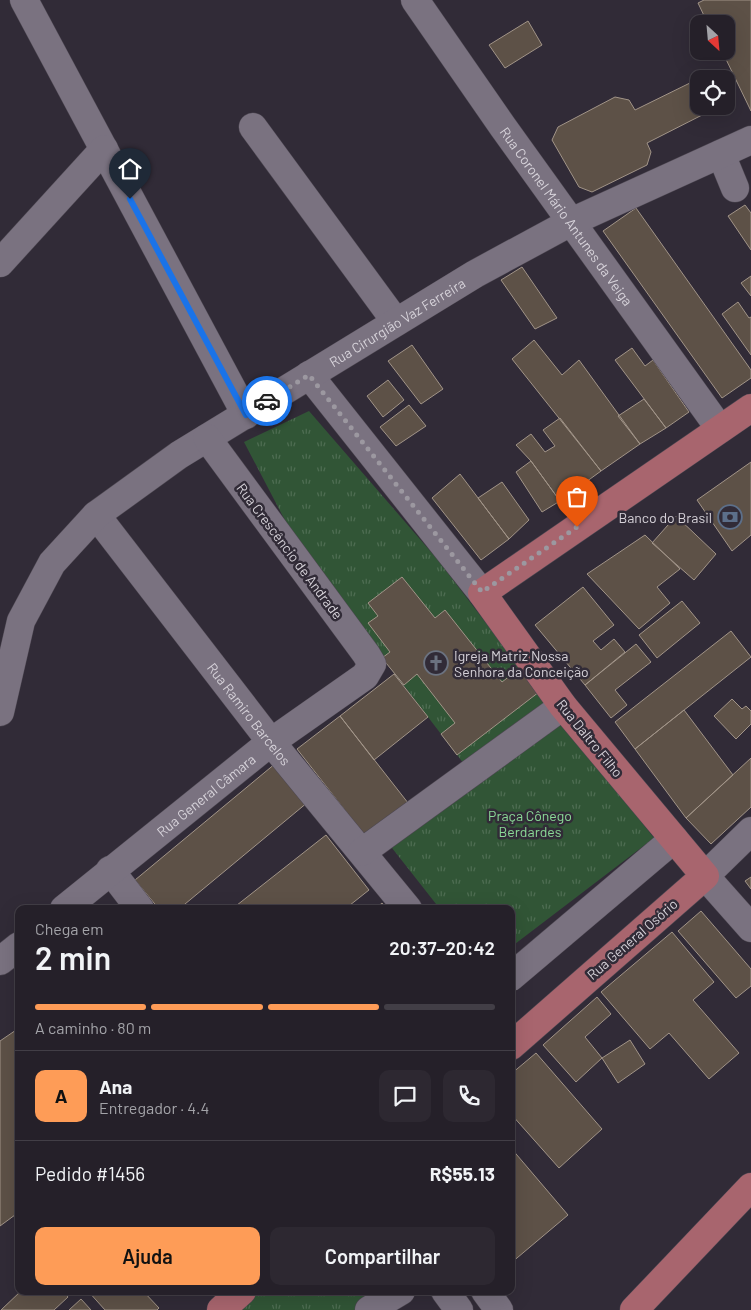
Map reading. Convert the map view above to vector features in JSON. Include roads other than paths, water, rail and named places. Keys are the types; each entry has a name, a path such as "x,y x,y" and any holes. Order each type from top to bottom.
{"main road":[{"path":"482,592 751,408"},
{"name":"Rua Daltro Filho","path":"482,592 563,706 705,876"},
{"name":"Rua General Osório","path":"515,1038 705,876"},
{"path":"634,1310 751,1188"},
{"path":"221,1310 238,1295"}],"street":[{"path":"24,0 246,415"},
{"name":"Rua Coronel Mário Antunes da Veiga","path":"415,0 570,222 720,429"},
{"path":"253,127 396,322"},
{"name":"Rua Cirurgião Vaz Ferreira","path":"0,712 21,621 52,563 96,515 179,455 475,274 570,222 751,140"},
{"path":"0,263 104,149"},
{"path":"721,154 735,188"},
{"name":"Rua Daltro Filho","path":"309,375 482,592"},
{"name":"Rua Crescêncio de Andrade","path":"207,438 372,664"},
{"name":"Rua Ramiro Barcelos","path":"96,515 271,742 405,905"},
{"name":"Rua General Câmara","path":"69,905 271,742 365,676 372,664"},
{"path":"362,852 563,706"},
{"name":"Rua General Osório","path":"705,876 751,831"},
{"path":"515,974 674,839"},
{"path":"110,870 137,905"},
{"name":"Rua Daltro Filho","path":"705,876 751,928"},
{"path":"0,961 15,949"},
{"path":"369,1310 394,1295"},
{"path":"448,1295 459,1310"},
{"path":"487,1295 499,1310"}],"place":[{"name":"Banco do Brasil","path":"730,517"},
{"name":"Igreja Matriz Nossa Senhora da Conceição","path":"436,663"}],"park label":[{"name":"Praça Cônego Berdardes","path":"530,824"}]}
